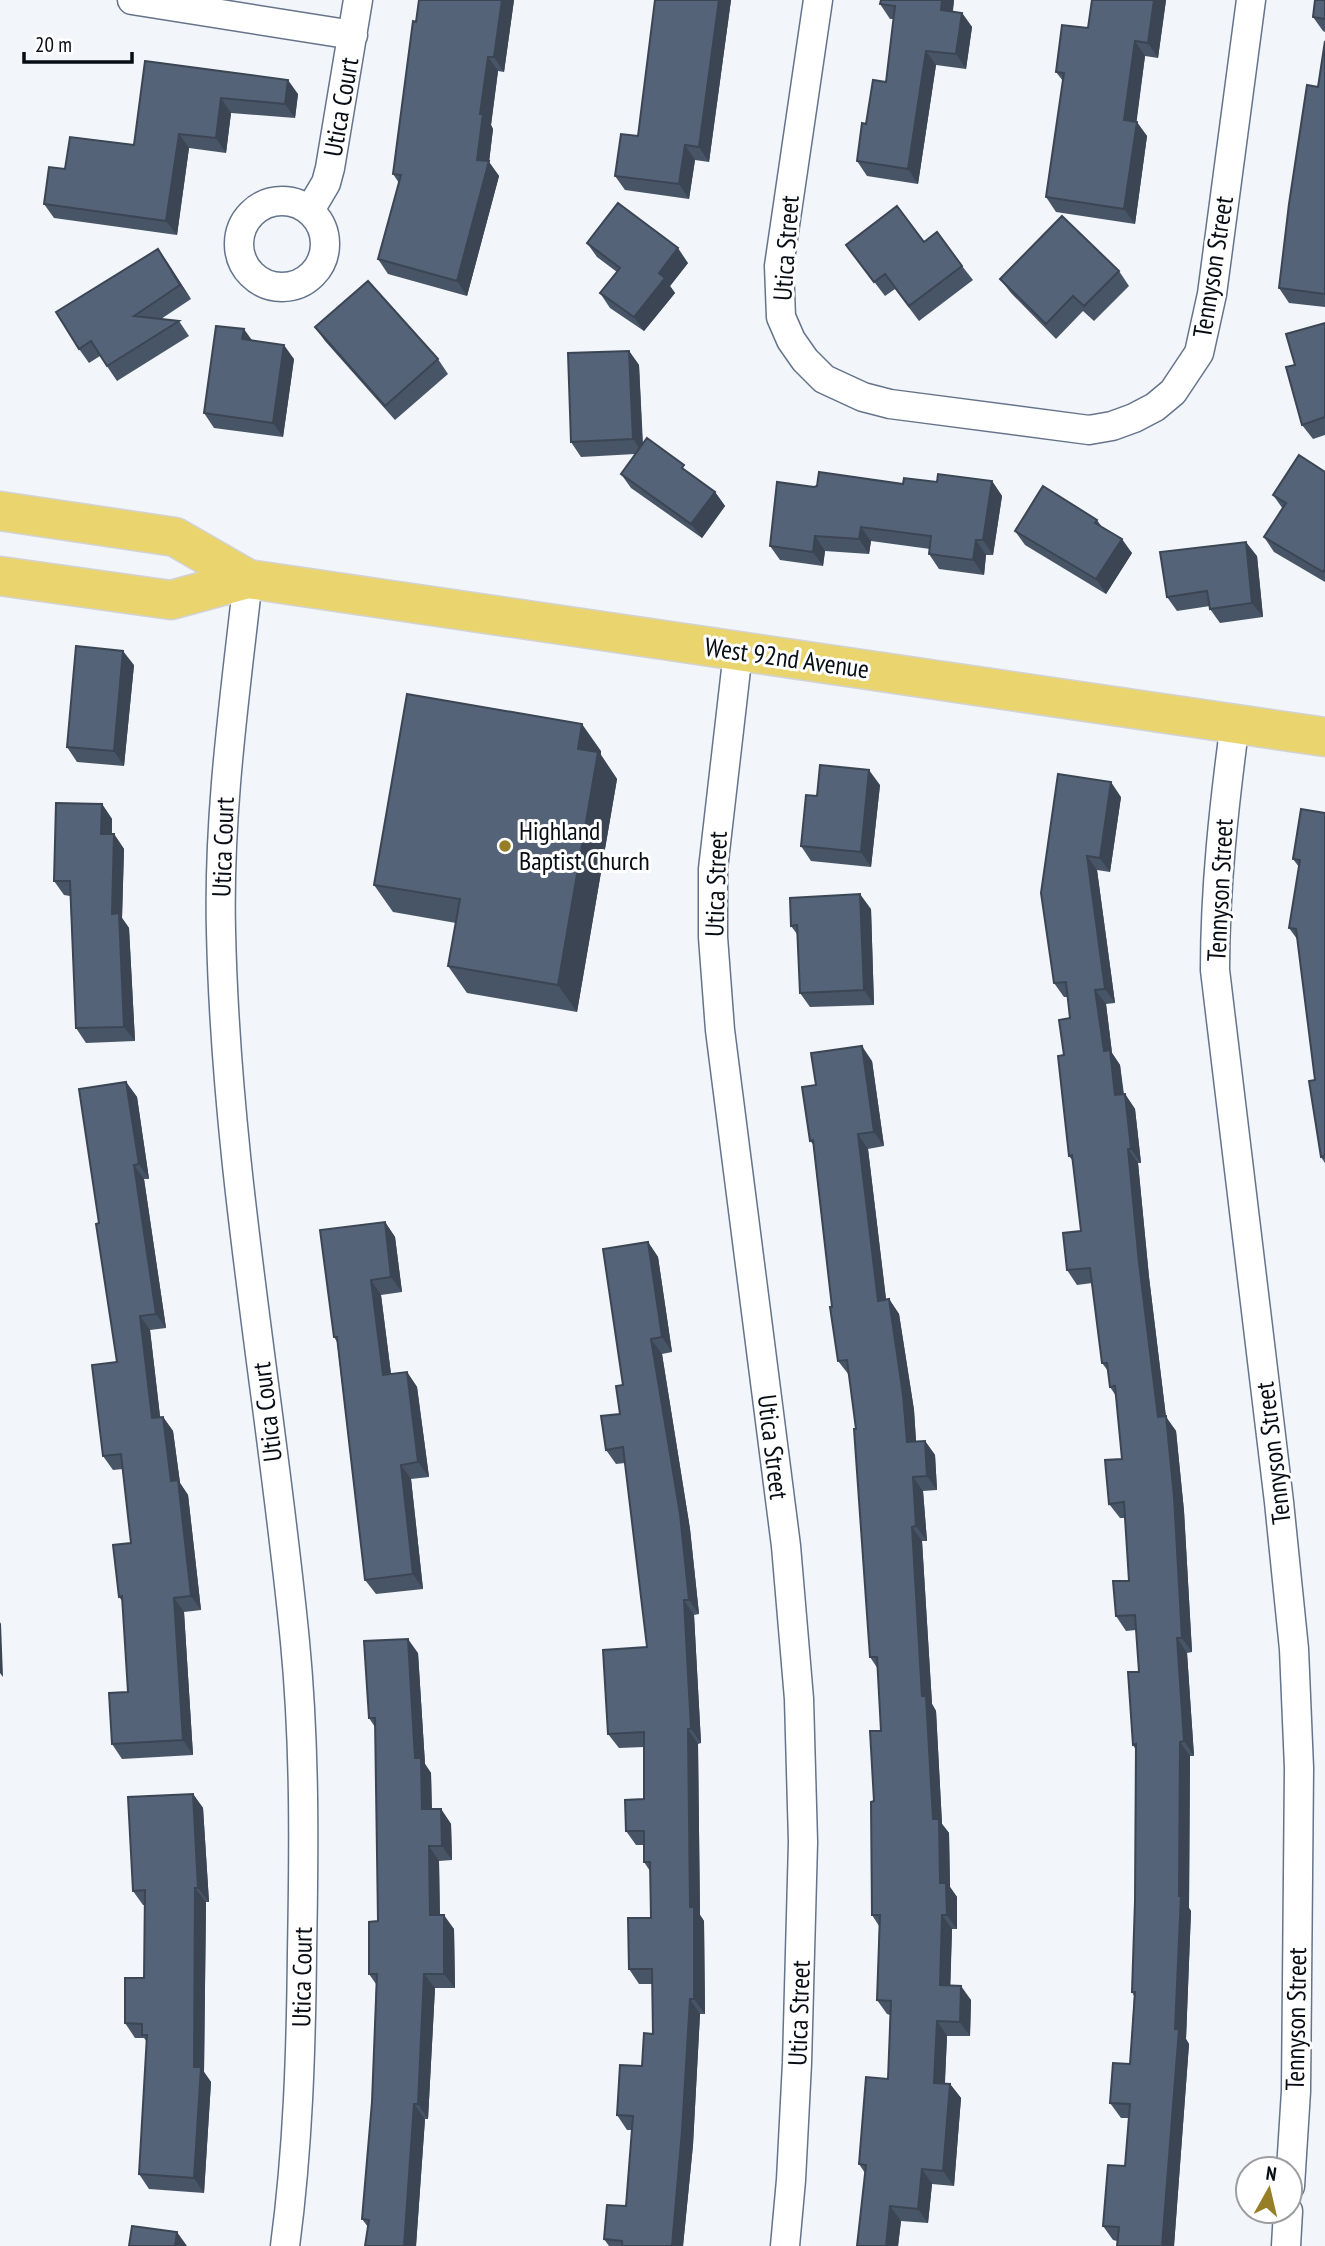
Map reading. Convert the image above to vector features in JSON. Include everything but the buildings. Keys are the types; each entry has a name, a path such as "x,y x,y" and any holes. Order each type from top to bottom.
{"main road":[{"name":"West 92nd Avenue","path":"0,511 174,537 248,579 1325,737"},
{"name":"West 92nd Avenue","path":"0,576 171,600 248,579"}],"street":[{"path":"132,0 353,35"},
{"name":"Utica Court","path":"310,210 326,183 330,168 358,0"},
{"name":"Utica Street","path":"818,0 779,266 781,317 791,340 805,360 824,379 863,397 890,404 965,414"},
{"name":"Tennyson Street","path":"965,414 1089,430 1134,418 1155,407 1173,392 1199,353 1212,294 1251,0"},
{"name":"Utica Court","path":"248,579 226,778 220,930 233,1127 295,1642 302,1755 304,1848 301,2053 296,2145 285,2246"},
{"name":"Utica Street","path":"738,652 713,869 713,937 720,1030 786,1546 799,1699 802,1883 796,2089 785,2246"},
{"name":"Tennyson Street","path":"1236,723 1222,825 1215,920 1215,970 1294,1649 1298,1795 1296,2091 1292,2155"},
{"path":"1286,2246 1288,2225"}],"place":[{"name":"Highland Baptist Church","path":"505,846"}]}
